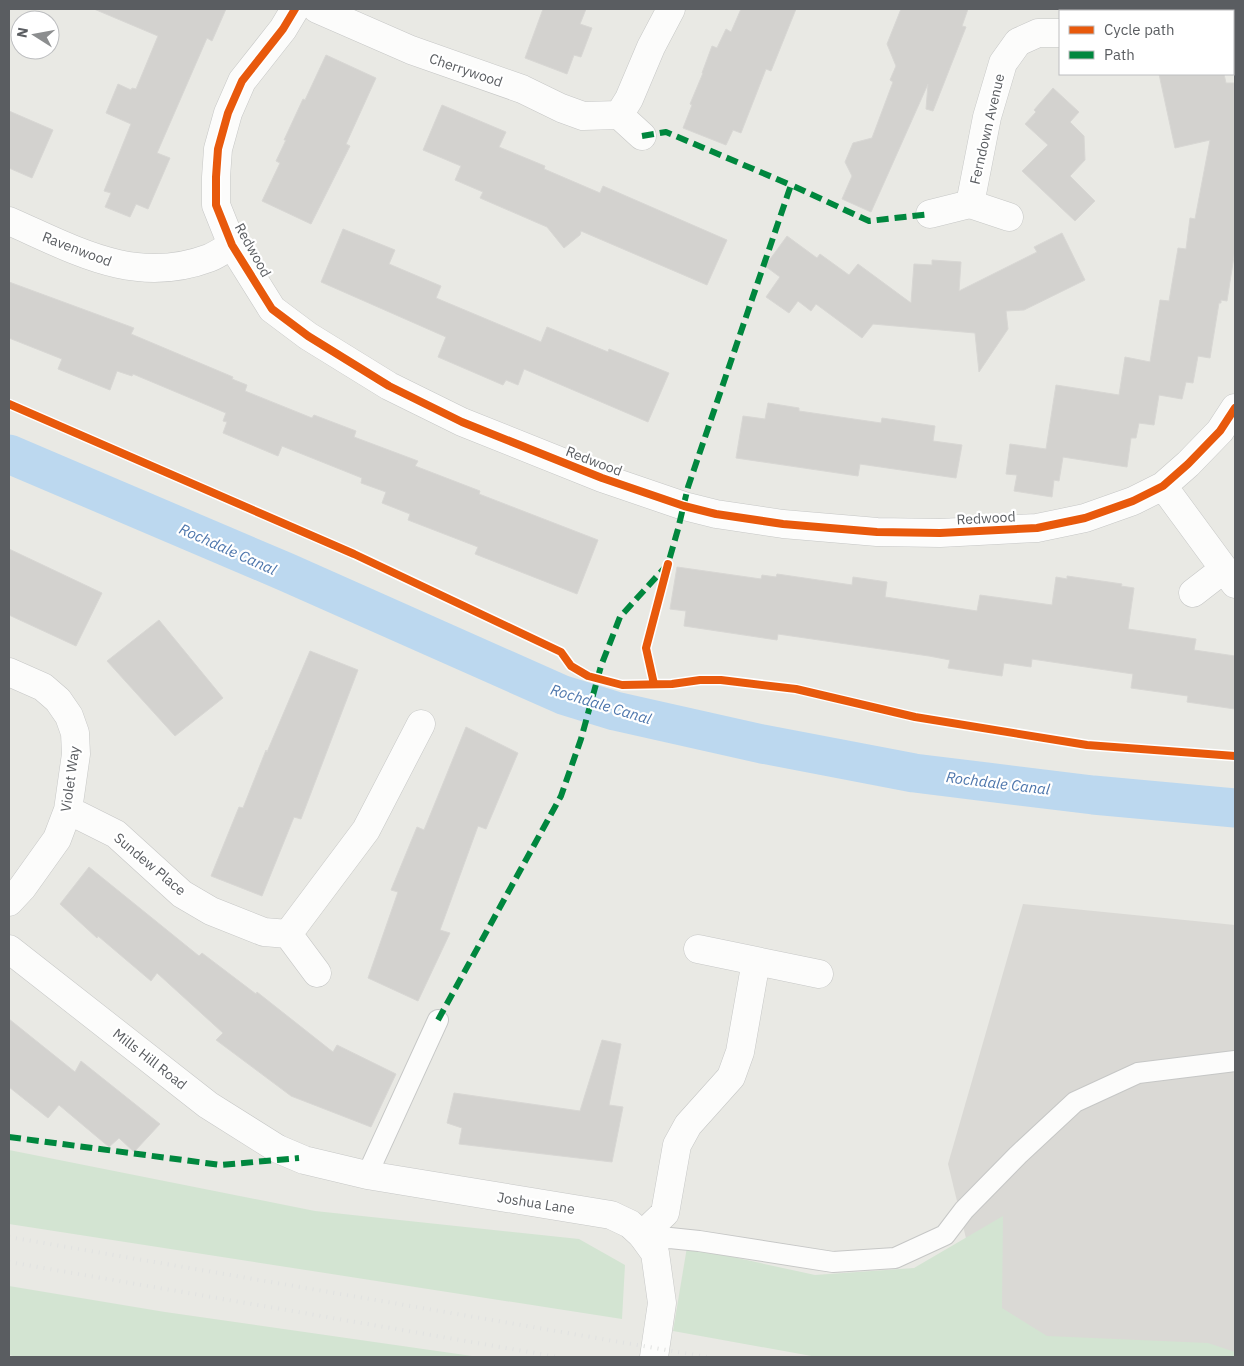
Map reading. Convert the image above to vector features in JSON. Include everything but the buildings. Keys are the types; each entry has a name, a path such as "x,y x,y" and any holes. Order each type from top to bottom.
{"street":[{"name":"Redwood","path":"295,9 283,29 242,81 228,113 218,149 216,205 232,245 272,308 308,336 389,386 462,422 602,478 684,506 716,514 784,524 877,532 940,533 1037,528 1085,518 1133,501 1163,486 1188,464 1220,431 1235,408"},
{"name":"Cherrywood","path":"318,9 411,50 522,89 561,108 583,116 618,115"},
{"path":"642,136 618,115 629,99 651,47 671,9"},
{"name":"Ferndown Avenue","path":"970,204 987,117 1003,63 1018,42 1038,32 1059,32"},
{"path":"930,214 970,204 1009,217"},
{"name":"Ravenwood","path":"9,221 100,260 128,267 160,267 191,264 211,257 232,245"},
{"path":"1163,486 1230,577 1193,593"},
{"name":"Violet Way","path":"9,672 43,686 58,700 69,716 75,733 76,754 68,810 57,839 22,888 9,902"},
{"path":"317,973 288,934 366,830 421,724"},
{"name":"Sundew Place","path":"68,810 116,834 182,894 211,910 264,932 288,934"},
{"name":"Mills Hill Road","path":"9,949 208,1105 278,1149 299,1158"},
{"path":"698,949 818,974"},
{"path":"644,1237 665,1213 677,1145 688,1125 731,1077 740,1052 756,961"},
{"name":"Joshua Lane","path":"299,1158 367,1175 611,1215 630,1224 644,1237 656,1253 662,1303 654,1357"}],"lane":[{"path":"367,1175 438,1020"},
{"path":"644,1237 699,1241 833,1262 895,1258 945,1235 964,1210 1018,1155 1076,1102 1138,1074 1235,1061"}],"shaded area":[{"path":"1023,904 1235,925 1235,1357 989,1333 948,1164"}],"green space":[{"path":"9,1150 315,1211 579,1239 625,1265 622,1319 9,1224"},
{"path":"1003,1216 1002,1308 1047,1336 1208,1343 1235,1352 1235,1357 817,1357 673,1331 687,1247 815,1275 914,1268"},
{"path":"9,1286 165,1312 479,1357 17,1357 9,1355"}],"waterway":[{"name":"Rochdale Canal","path":"9,454 286,572 563,695 615,711 762,744 914,773 1093,795 1235,808"}],"railway":[{"path":"9,1237 707,1357"},
{"path":"9,1262 558,1357"}],"marked path":[{"path":"642,136 666,132 791,185"},
{"path":"438,1020 561,796 581,739 601,666 620,617 668,564 688,487 791,185 869,221 930,214"},
{"path":"9,1137 221,1165 299,1158"}],"cycle path":[{"path":"295,9 283,29 242,81 228,113 218,149 216,205 232,245 272,309 308,336 389,386 462,422 602,478 684,506 716,514 783,524 877,532 940,533 1037,528 1085,518 1133,501 1163,486 1188,464 1220,431 1235,408"},
{"path":"9,404 354,554 561,652 571,666 588,676 622,685 672,684 700,680 721,680 796,689 915,717 1087,745 1235,756"},
{"path":"654,684 646,648 668,564"}]}
